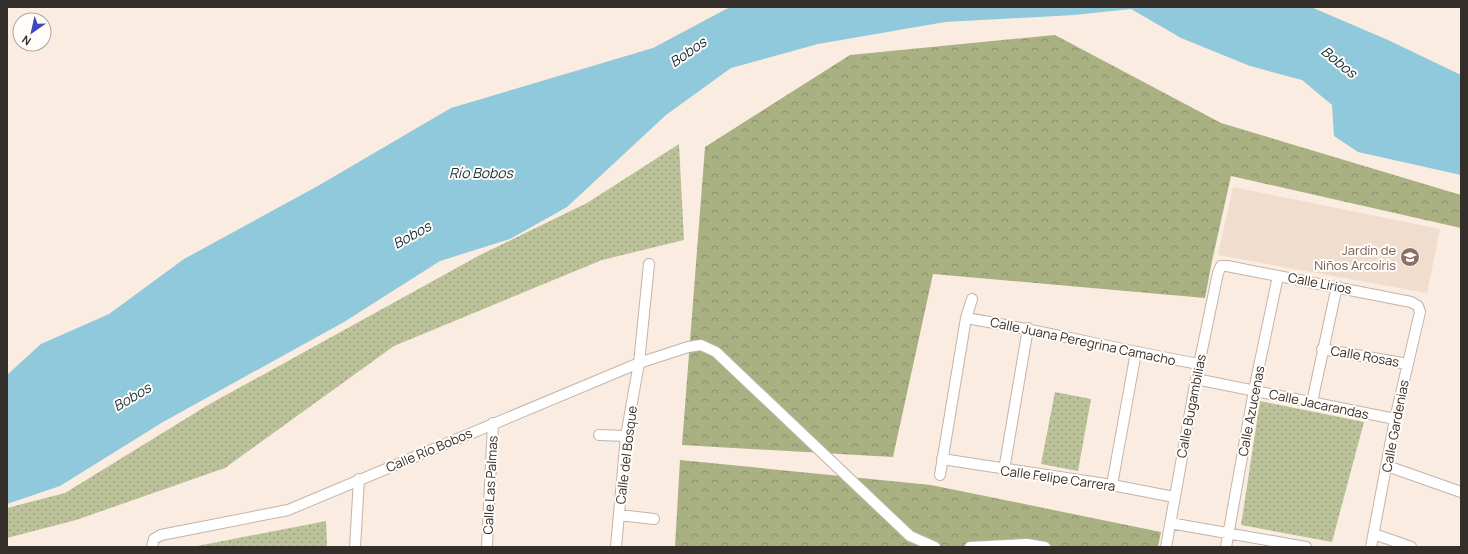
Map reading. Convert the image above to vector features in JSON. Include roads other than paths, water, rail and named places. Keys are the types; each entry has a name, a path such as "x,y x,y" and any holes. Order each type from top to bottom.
{"street":[{"name":"Calle del Bosque","path":"616,547 626,436 639,363 650,264"},
{"name":"Calle Lirios","path":"1221,266 1337,286 1411,302 1418,306"},
{"name":"Calle Bugambilias","path":"1166,547 1196,379 1218,273 1221,266"},
{"name":"Calle Azucenas","path":"1226,547 1254,390 1278,276"},
{"path":"1312,402 1322,349 1337,286"},
{"path":"940,475 966,318 972,299"},
{"name":"Calle Gardenias","path":"1371,547 1395,419 1420,312 1418,306"},
{"name":"Calle Juana Peregrina Camacho","path":"966,318 1028,328 1136,352 1199,364"},
{"path":"1004,470 1028,328"},
{"name":"Calle Río Bobos","path":"153,543 161,535 288,510 639,363 688,347 701,345 716,352 910,536 935,547"},
{"name":"Calle Rosas","path":"1322,349 1408,364"},
{"path":"1112,485 1136,352"},
{"name":"Calle Jacarandas","path":"1196,379 1395,419"},
{"name":"Calle Las Palmas","path":"487,547 493,423"},
{"path":"599,434 626,436"},
{"name":"Calle Felipe Carrera","path":"942,459 1004,470 1112,485 1174,497"},
{"path":"1387,466 1461,492"},
{"path":"354,547 359,480"},
{"path":"619,515 654,519"},
{"path":"1170,523 1306,547"},
{"path":"1374,534 1411,547"},
{"path":"970,547 1027,544 1045,547"}],"water":[{"name":"Río Bobos","path":"730,7 1311,7 1388,40 1461,75 1461,175 1358,152 1334,136 1332,105 1302,80 1250,66 1181,38 1131,9 1074,15 945,22 818,44 731,68 666,115 567,207 510,239 440,261 344,322 163,422 60,486 7,504 7,375 41,344 109,314 184,259 316,187 451,108 653,48"}],"place":[{"name":"Jardín de Niños Arcoíris","path":"1410,257"}],"water label":[{"name":"Bobos","path":"688,52"},
{"name":"Bobos","path":"1339,62"},
{"name":"Bobos","path":"412,235"},
{"name":"Bobos","path":"132,397"}]}
